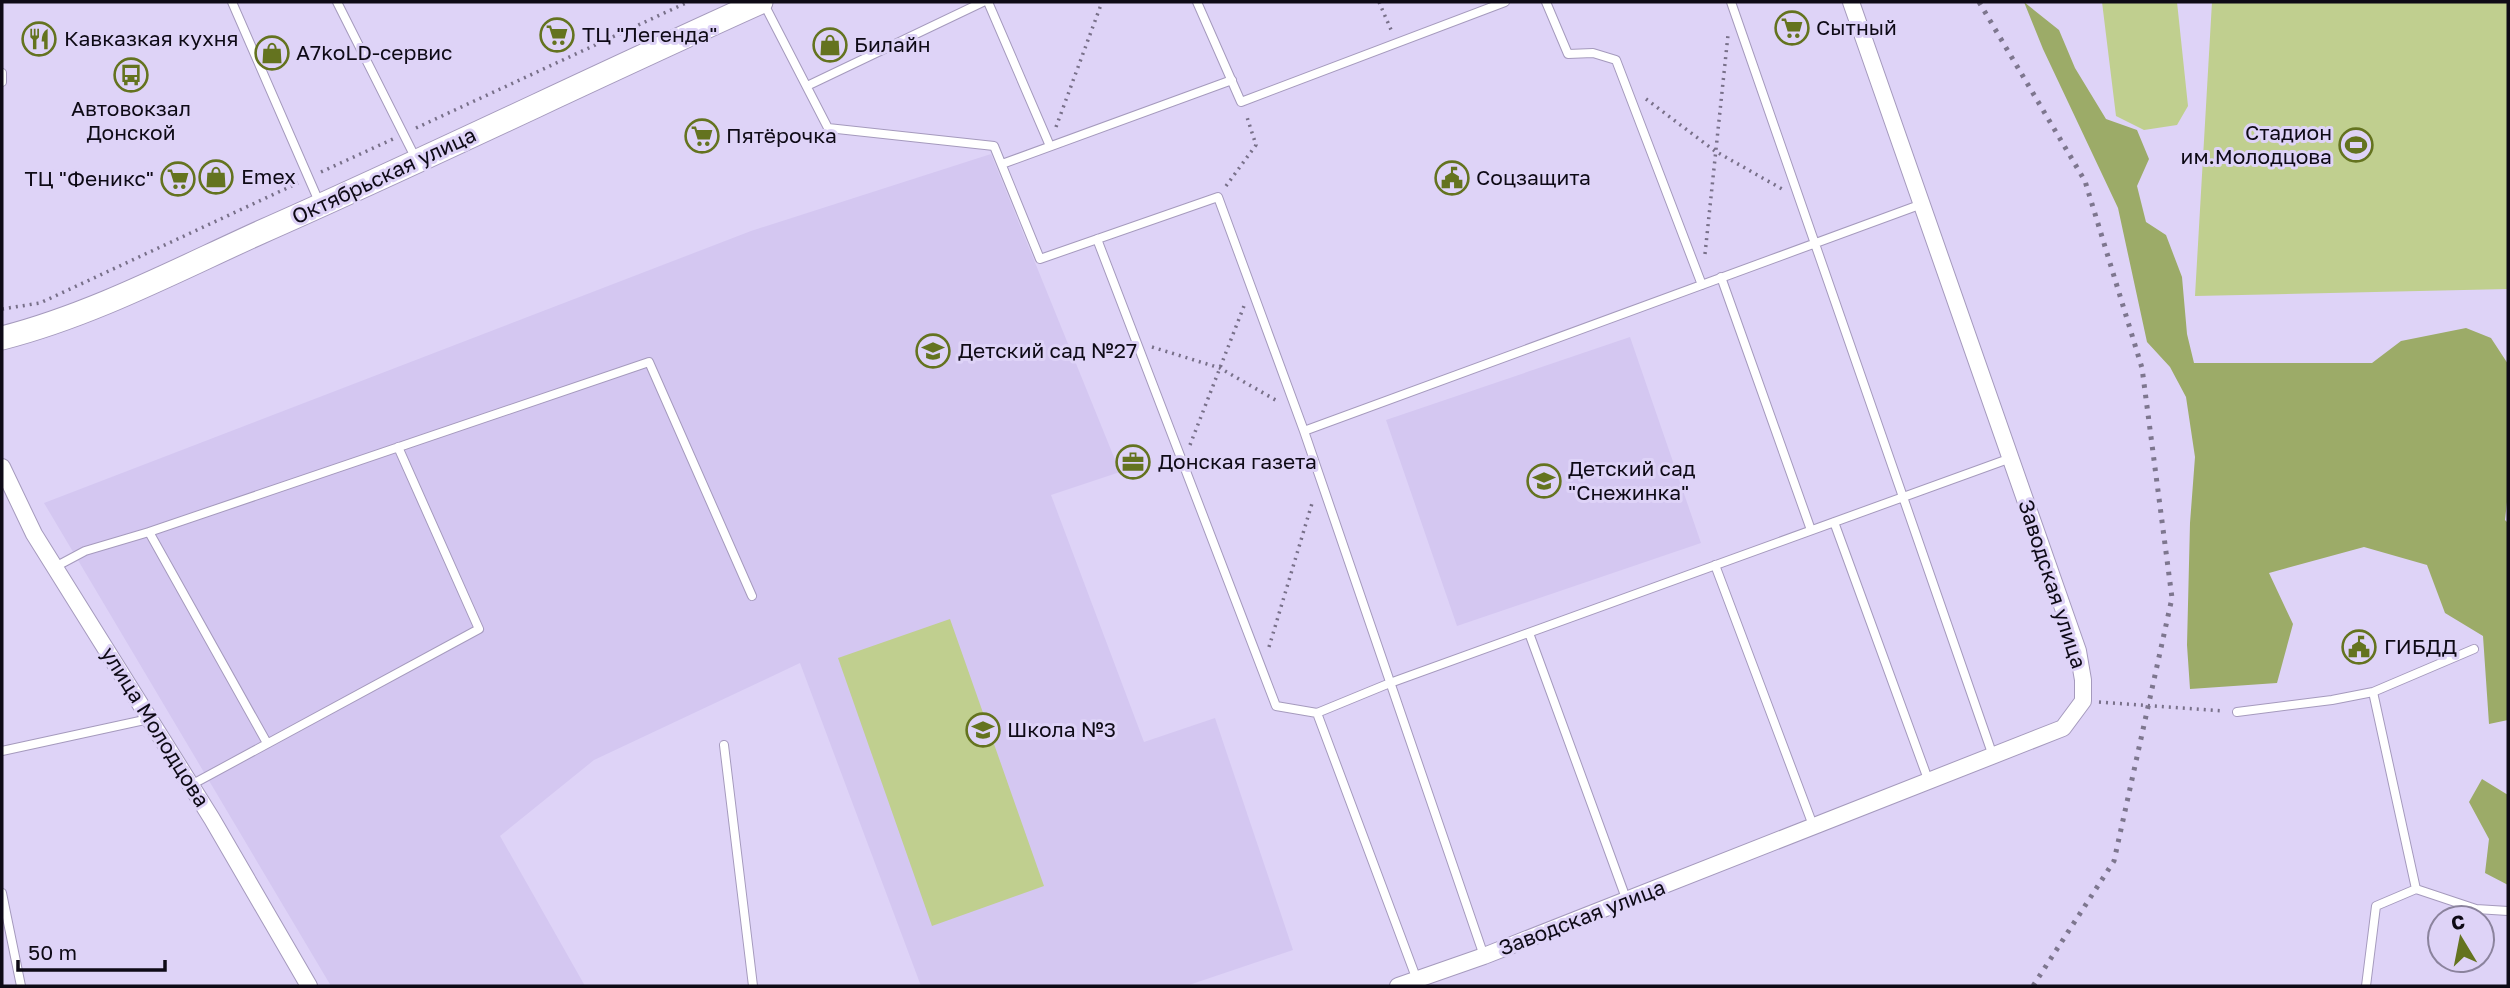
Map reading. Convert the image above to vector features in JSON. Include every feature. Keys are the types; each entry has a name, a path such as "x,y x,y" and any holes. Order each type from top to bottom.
{"main road":[{"name":"Октябрьская улица","path":"2,338 102,304 762,2"}],"street":[{"name":"Заводская улица","path":"1398,986 1627,901 2063,728 2083,701 2078,651 1851,2"},
{"name":"улица Молодцова","path":"2,467 34,534 191,785 307,986"}],"lane":[{"path":"232,2 320,206"},
{"path":"337,2 417,161"},
{"path":"762,2 828,128 994,146 1040,259 1218,197 1304,431 1484,956"},
{"path":"807,86 986,2 1050,146"},
{"path":"1197,2 1241,102 1505,2"},
{"path":"1546,2 1568,54 1593,52 1616,60 1702,285"},
{"path":"1731,2 1993,757"},
{"path":"2,72 2,82"},
{"path":"1002,164 1232,80"},
{"path":"1304,431 1922,204"},
{"path":"1097,239 1276,706 1317,713 1390,683 2011,458"},
{"path":"1721,277 1811,530"},
{"path":"55,567 85,551 149,532 649,362 752,596"},
{"path":"191,785 479,629 398,447"},
{"path":"1835,522 1929,783"},
{"path":"149,532 267,743"},
{"path":"1715,565 1814,828"},
{"path":"1529,632 1627,901"},
{"path":"2237,712 2373,692 2474,649"},
{"path":"2373,692 2416,889"},
{"path":"1317,713 1417,980"},
{"path":"2,751 150,719"},
{"path":"724,746 753,986"},
{"path":"2366,986 2376,906 2416,889 2476,909 2508,911"},
{"path":"2,893 21,986"}],"path":[{"path":"2,309 40,303 688,2"},
{"path":"1050,146 1102,2"},
{"path":"1379,2 1397,43"},
{"path":"1702,285 1728,29"},
{"path":"1624,83 1716,151 1800,200"},
{"path":"1218,197 1256,145 1241,102"},
{"path":"1183,464 1251,288"},
{"path":"1136,342 1220,368 1297,413"},
{"path":"1262,669 1320,477"},
{"path":"2083,701 2237,712"}],"shaded area":[{"path":"991,154 1120,472 1051,495 1144,742 1215,718 1293,950 1186,986 921,986 800,663 594,760 500,836 585,986 331,986 44,503 751,231"},
{"name":"Детский сад \"Снежинка\"","path":"1630,337 1701,543 1457,626 1386,420"}],"green space":[{"path":"2024,2 2059,30 2075,68 2106,119 2137,130 2149,159 2137,186 2146,222 2166,235 2182,277 2187,334 2194,363 2372,363 2401,341 2466,328 2491,338 2508,364 2508,493 2505,520 2508,523 2508,720 2489,724 2483,636 2445,613 2427,565 2364,547 2269,573 2293,624 2277,683 2190,689 2187,645 2190,523 2195,457 2186,397 2170,367 2147,342 2118,208 2043,49"},
{"path":"2102,2 2177,2 2188,106 2177,125 2144,130 2116,116"},
{"name":"Стадион им.Молодцова","path":"2212,2 2508,2 2508,289 2195,296"},
{"path":"950,619 1044,886 932,926 838,658"},
{"path":"2482,779 2508,795 2508,885 2485,873 2489,839 2469,802"}],"railway":[{"path":"1979,2 2085,181 2142,368 2172,598 2114,861 2033,986"}],"place":[{"name":"Сытный","path":"1792,28"},
{"name":"ТЦ \"Легенда\"","path":"557,35"},
{"name":"Кавказкая кухня","path":"39,39"},
{"name":"Билайн","path":"830,45"},
{"name":"A7koLD-сервис","path":"272,53"},
{"name":"Автовокзал Донской","path":"131,75"},
{"name":"Пятёрочка","path":"702,136"},
{"name":"Стадион им.Молодцова","path":"2356,145"},
{"name":"Emex","path":"216,177"},
{"name":"Соцзащита","path":"1452,178"},
{"name":"ТЦ \"Феникс\"","path":"178,179"},
{"name":"Детский сад №27","path":"933,351"},
{"name":"Донская газета","path":"1133,462"},
{"name":"Детский сад \"Снежинка\"","path":"1544,481"},
{"name":"ГИБДД","path":"2359,647"},
{"name":"Школа №3","path":"983,730"}]}
